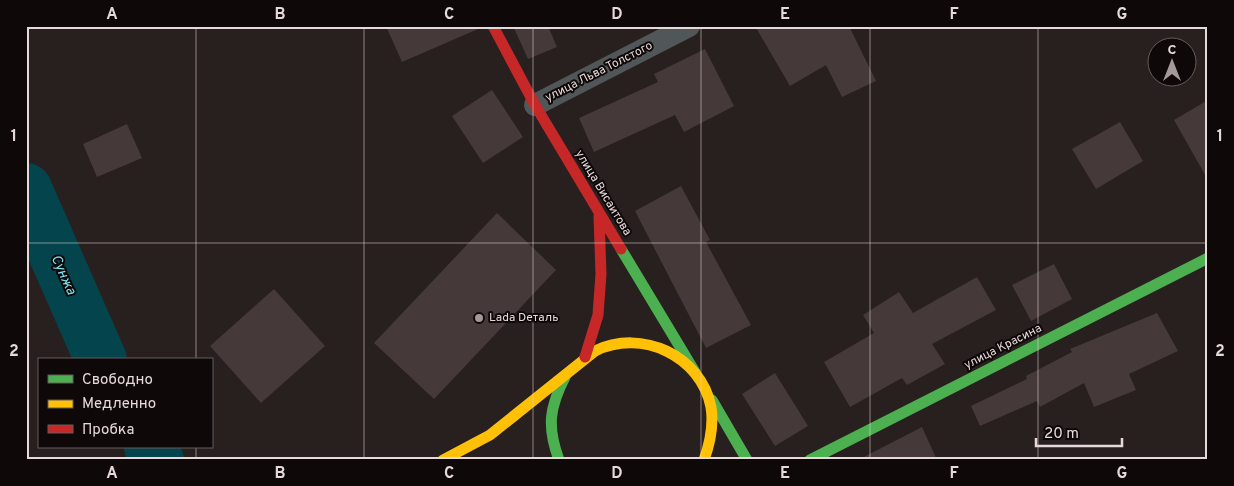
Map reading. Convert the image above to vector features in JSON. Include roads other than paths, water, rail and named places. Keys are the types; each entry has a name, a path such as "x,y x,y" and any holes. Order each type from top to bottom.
{"street":[{"name":"улица Висаитова","path":"493,26 535,105 707,393"},
{"name":"улица Льва Толстого","path":"535,105 689,26"},
{"path":"585,357 598,315 601,274 599,212"},
{"name":"улица Красина","path":"810,460 1208,258"},
{"path":"443,460 478,442 567,374 585,357 607,346 630,342 655,346 677,356 695,372"},
{"path":"559,460 552,442 550,418 555,395 567,374"},
{"path":"704,460 711,441 713,416 707,393"},
{"path":"707,393 746,460"}],"waterway":[{"name":"Сунжа","path":"26,189 100,358"},
{"name":"Сунжа","path":"151,448 158,460"}],"place":[{"name":"Lada Dеталь","path":"479,318"}]}
